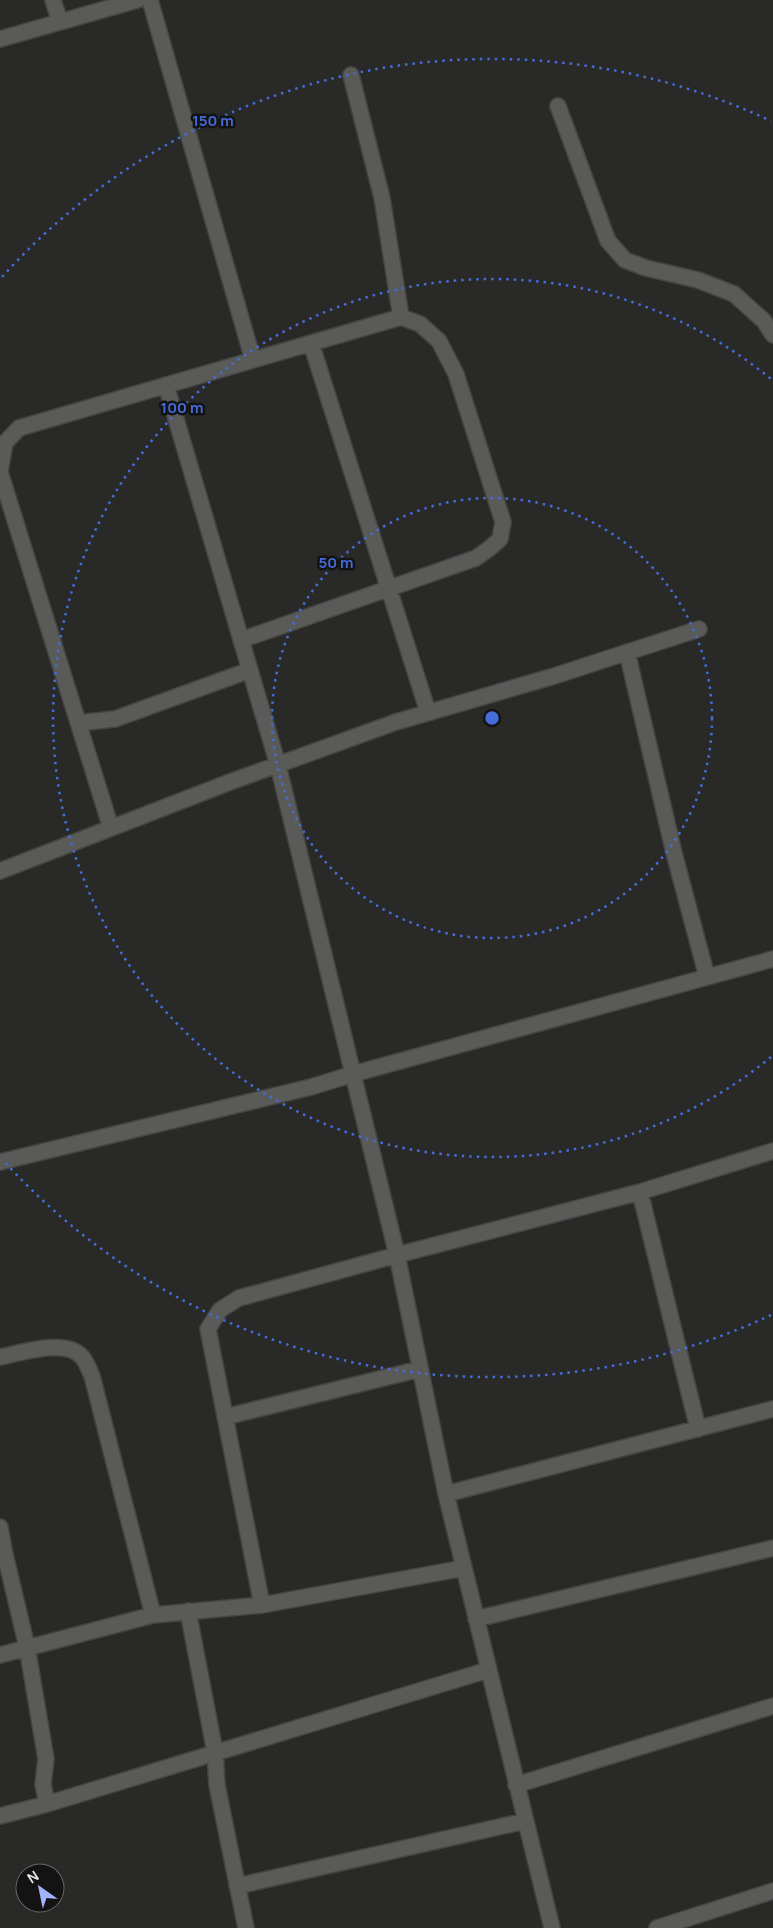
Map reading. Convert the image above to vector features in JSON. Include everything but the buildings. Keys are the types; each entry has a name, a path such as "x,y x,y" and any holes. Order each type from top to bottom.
{"street":[{"path":"53,0 60,22"},
{"path":"0,39 138,0"},
{"path":"150,0 253,360"},
{"path":"352,75 382,198 401,317"},
{"path":"558,106 608,240 625,260 646,268 698,280 734,294 764,321 773,335"},
{"path":"111,828 0,471 5,442 19,428 401,317 420,324 439,341 456,374 503,522 500,539 476,558 241,640"},
{"path":"311,343 428,712"},
{"path":"166,385 278,765 397,1255 446,1494 552,1928"},
{"path":"0,871 278,765 428,712 551,677 699,629"},
{"path":"627,652 674,853 707,977"},
{"path":"78,723 115,719 250,670"},
{"path":"0,1162 311,1087 773,959"},
{"path":"262,1605 208,1329 220,1310 239,1298 640,1192 773,1152"},
{"path":"640,1192 698,1429"},
{"path":"0,1357 54,1347 68,1348 82,1357 92,1376 153,1615"},
{"path":"225,1417 420,1369"},
{"path":"446,1494 773,1409"},
{"path":"0,1527 2,1550 27,1647 46,1759 43,1784 47,1804"},
{"path":"476,1619 773,1548"},
{"path":"0,1654 153,1615 262,1605 464,1568"},
{"path":"188,1612 215,1752 217,1785 246,1928"},
{"path":"0,1816 47,1804 488,1670"},
{"path":"516,1785 773,1706"},
{"path":"237,1886 525,1821"},
{"path":"657,1928 773,1891"}]}
